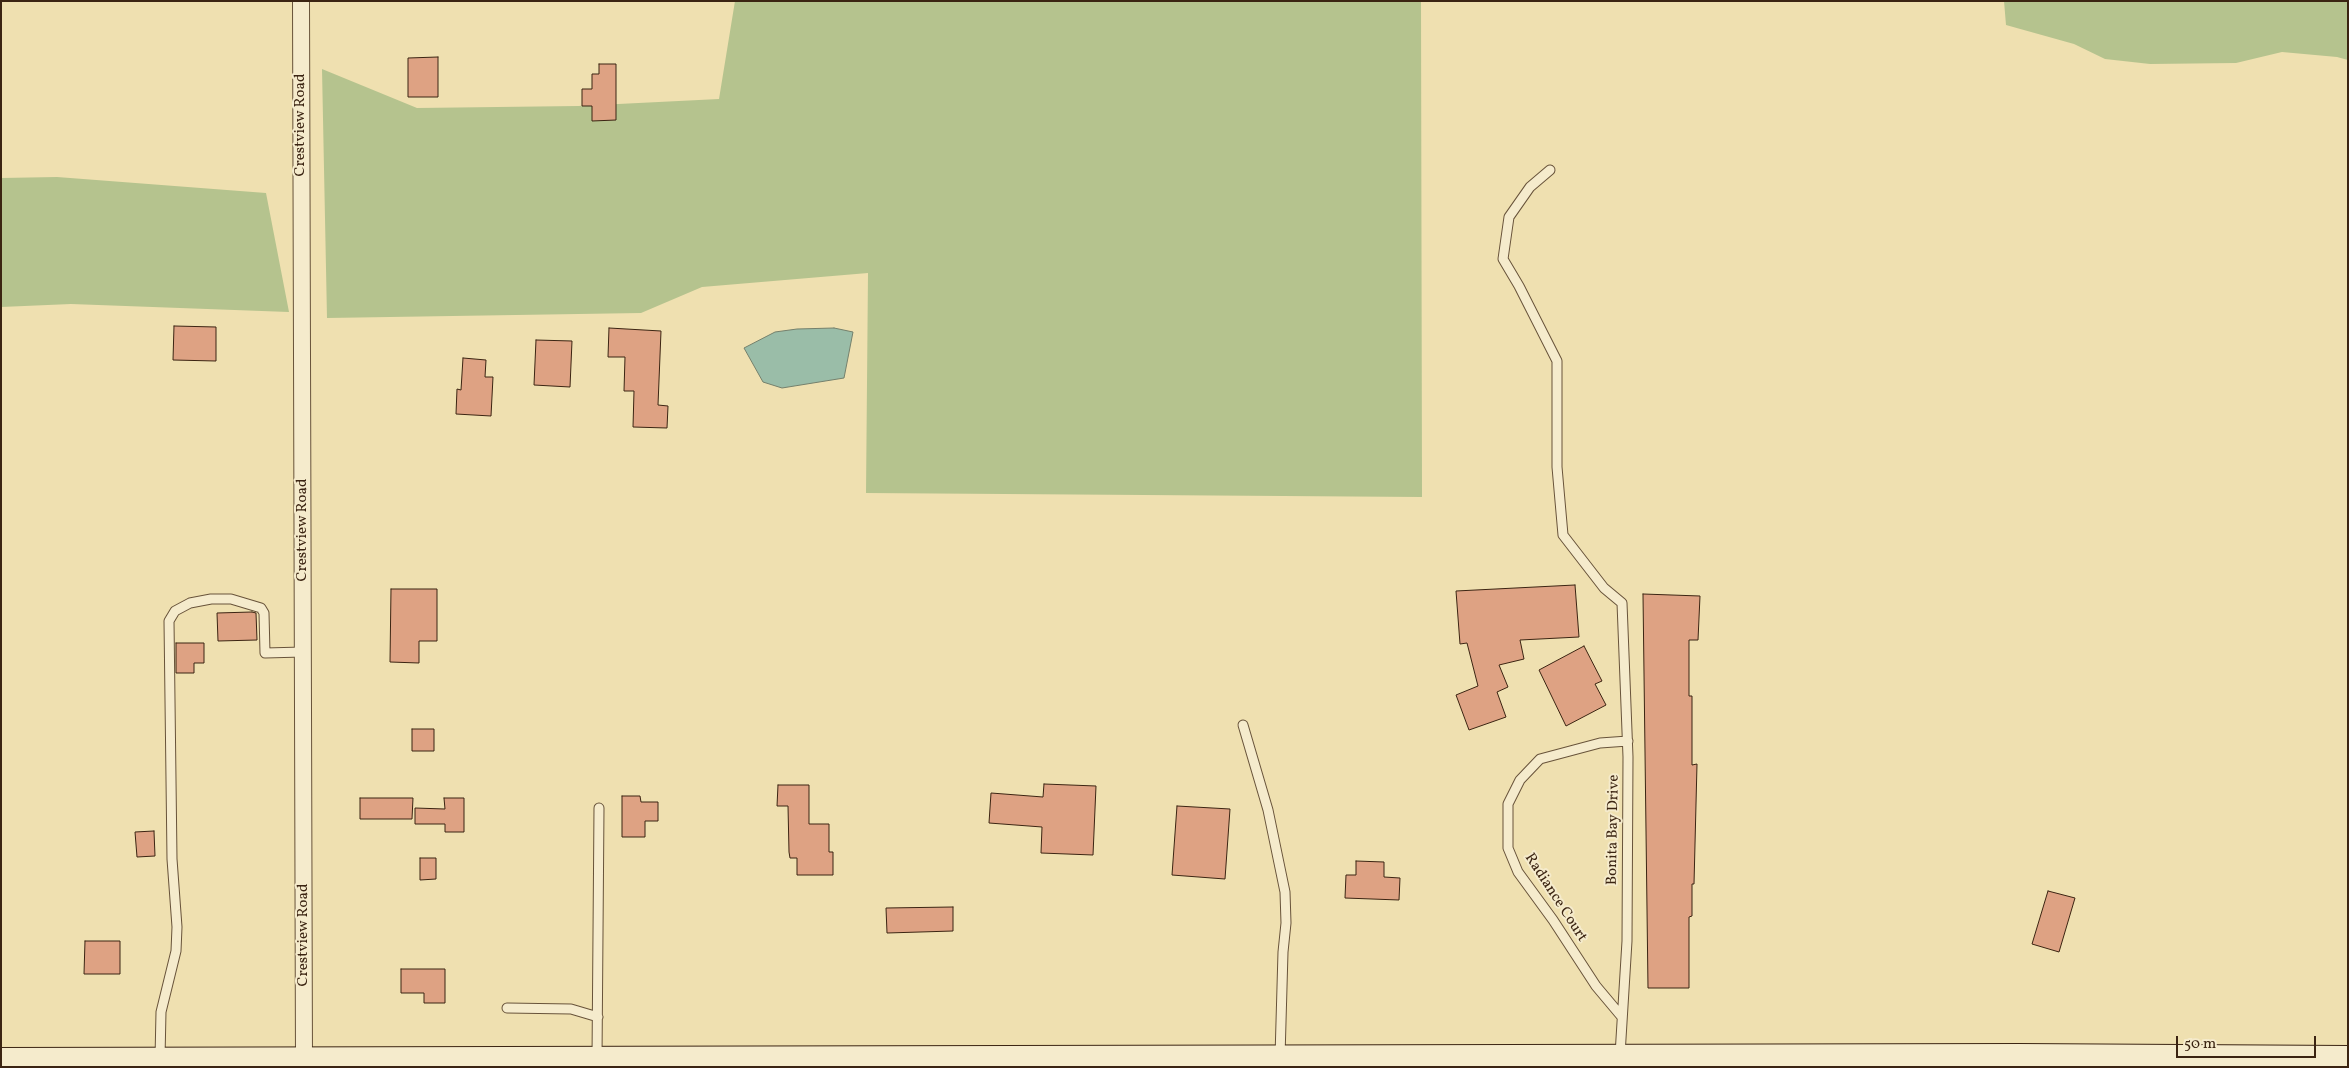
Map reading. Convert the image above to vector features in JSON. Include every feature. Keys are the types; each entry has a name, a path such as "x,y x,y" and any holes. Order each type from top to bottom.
{"street":[{"name":"Crestview Road","path":"301,1 304,1059"},
{"path":"1,1060 160,1058 1280,1058 1422,1062 1620,1058 1704,1062 2275,1062 2348,1058"}],"lane":[{"name":"Bonita Bay Drive","path":"1550,170 1530,187 1510,218 1502,259 1519,286 1556,361 1557,467 1563,535 1604,588 1622,603 1628,741 1627,941 1620,1058"},
{"path":"160,1058 161,1012 176,951 177,927 172,859 169,621 175,611 190,603 211,598 231,598 261,608 264,614 265,653 303,652"},
{"path":"1243,725 1268,810 1285,892 1286,923 1282,972 1280,1058"},
{"name":"Radiance Court","path":"1622,1017 1596,986 1553,920 1518,872 1508,848 1508,804 1520,780 1540,759 1600,743 1628,741"},
{"path":"598,1058 599,808"},
{"path":"507,1008 571,1009 598,1017"}],"shaded area":[{"path":"735,1 1421,1 1422,497 866,493 868,273 702,287 641,313 327,318 322,69 417,108 578,106 719,99"},
{"path":"2004,1 2348,1 2348,60 2337,57 2282,52 2236,63 2150,64 2105,59 2074,44 2006,25"},
{"path":"57,177 266,193 289,312 71,304 1,307 1,178"},
{"path":"834,328 853,332 844,378 782,388 763,382 744,348 775,332 797,329"}],"building":[{"path":"438,57 438,97 408,97 408,58"},
{"path":"599,64 616,64 616,120 592,121 592,106 582,106 582,89 592,89 592,74 599,74"},
{"path":"174,326 216,327 216,361 173,360"},
{"path":"609,328 661,331 658,405 668,406 667,428 633,427 634,391 624,391 625,357 608,357"},
{"path":"536,340 572,341 570,387 534,385"},
{"path":"463,358 486,360 485,377 493,377 491,416 456,414 457,389 461,390"},
{"path":"1575,585 1579,637 1520,640 1524,659 1499,665 1508,687 1497,692 1506,717 1469,730 1456,695 1478,686 1467,643 1460,644 1456,591"},
{"path":"391,589 437,589 437,641 419,641 419,663 390,662"},
{"path":"1643,594 1700,596 1698,640 1689,640 1689,696 1692,696 1692,765 1697,764 1694,884 1692,884 1692,916 1689,917 1689,988 1648,988"},
{"path":"217,613 256,613 257,640 218,641"},
{"path":"176,643 204,643 204,663 194,663 194,673 176,673"},
{"path":"1584,646 1602,681 1595,684 1606,705 1566,726 1539,670"},
{"path":"412,729 434,729 434,751 412,751"},
{"path":"1044,784 1096,786 1093,855 1041,853 1042,827 989,823 991,793 1043,797"},
{"path":"778,785 809,785 809,824 829,824 829,852 833,852 833,875 797,875 797,858 790,858 789,852 788,806 777,806"},
{"path":"622,796 640,796 641,802 658,802 658,821 645,821 645,837 622,837"},
{"path":"360,798 413,798 412,819 360,819"},
{"path":"444,798 464,798 464,832 445,832 445,824 415,824 415,808 445,809"},
{"path":"1177,806 1230,809 1225,879 1172,875"},
{"path":"154,831 155,856 137,857 135,832"},
{"path":"420,858 436,858 436,879 420,880"},
{"path":"1356,861 1384,862 1384,877 1400,878 1399,900 1345,898 1346,875 1356,875"},
{"path":"2048,891 2075,898 2059,952 2032,944"},
{"path":"953,907 953,931 887,933 886,908"},
{"path":"85,941 120,941 120,974 84,974"},
{"path":"401,969 445,969 445,1003 424,1003 424,993 401,993"}]}
